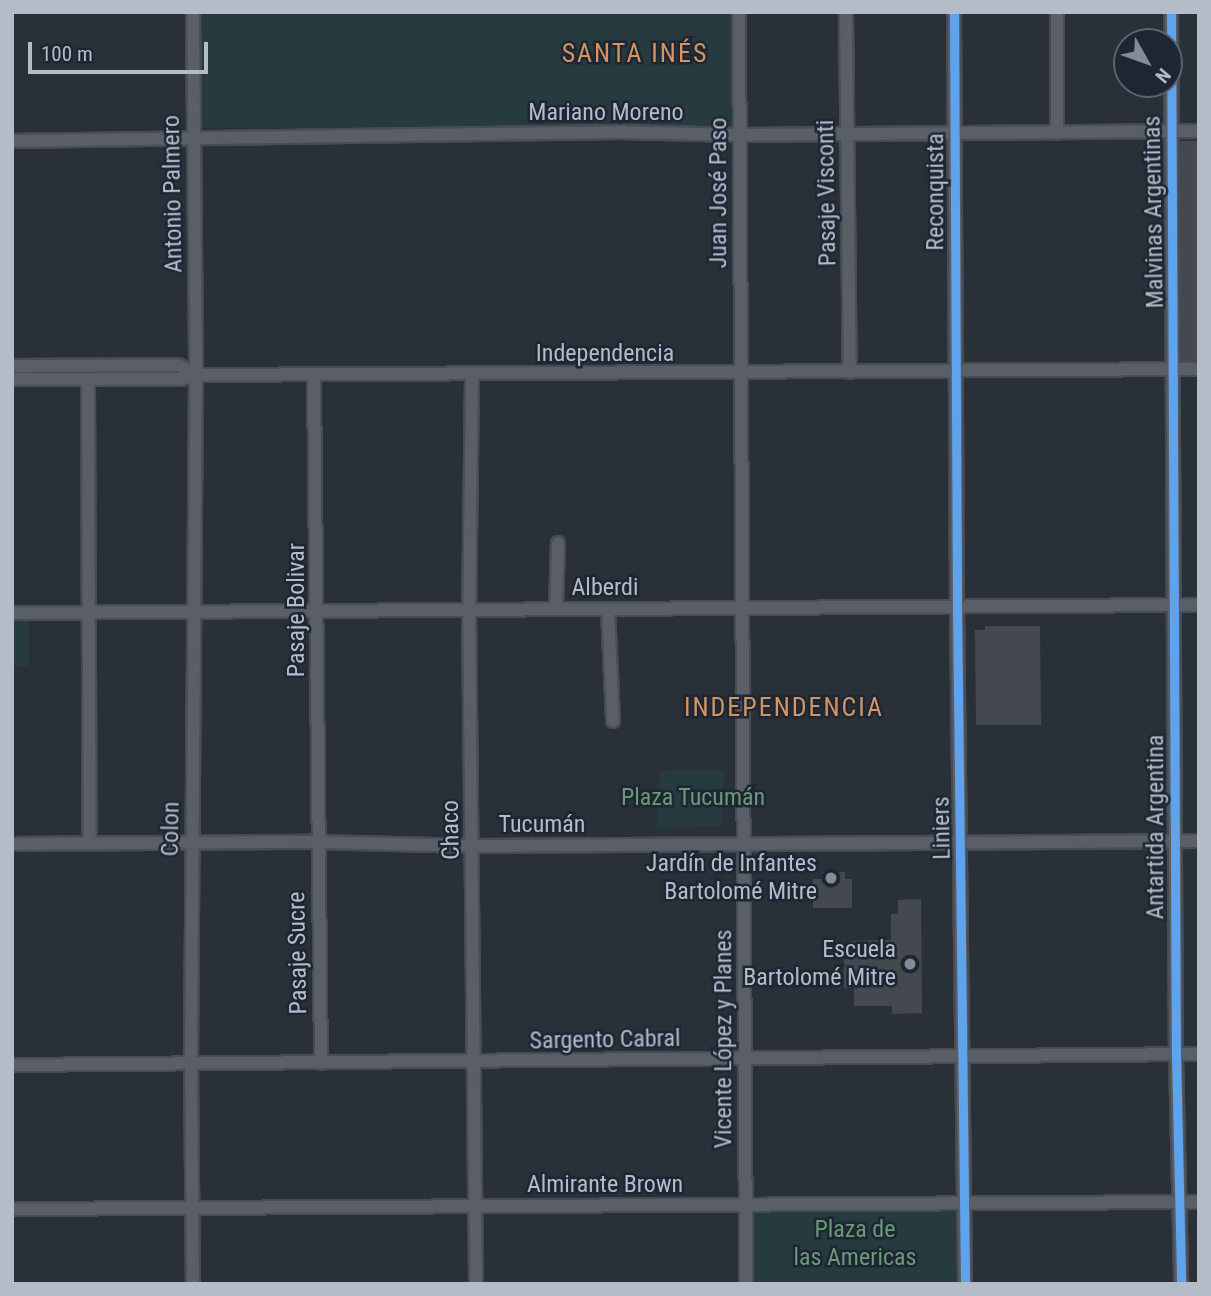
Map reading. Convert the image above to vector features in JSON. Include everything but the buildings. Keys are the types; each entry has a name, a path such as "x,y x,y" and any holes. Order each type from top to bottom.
{"street":[{"name":"Antonio Palmero","path":"192,12 197,375"},
{"name":"Juan José Paso","path":"739,12 741,373"},
{"name":"Pasaje Visconti","path":"846,12 850,372"},
{"name":"Reconquista","path":"954,12 956,372"},
{"path":"1057,12 1057,133"},
{"name":"Malvinas Argentinas","path":"1171,12 1174,370"},
{"name":"Mariano Moreno","path":"12,141 621,132 739,135 1199,131"},
{"path":"12,366 178,365 197,375"},
{"name":"Independencia","path":"12,379 182,379 197,375 314,377 1199,369"},
{"name":"Antartida Argentina","path":"1174,370 1176,1055 1181,1284"},
{"name":"Liniers","path":"956,372 965,1284"},
{"name":"Vicente López y Planes","path":"741,373 746,1284"},
{"name":"Colon","path":"194,1284 191,1062 197,375"},
{"name":"Chaco","path":"472,376 470,610 477,1284"},
{"name":"Pasaje Bolivar","path":"314,377 319,611 317,842"},
{"path":"88,379 90,843"},
{"path":"556,609 558,543"},
{"name":"Alberdi","path":"12,613 1199,605"},
{"path":"608,609 613,721"},
{"name":"Tucumán","path":"12,844 317,842 472,846 1199,841"},
{"name":"Pasaje Sucre","path":"317,842 321,1063"},
{"name":"Sargento Cabral","path":"12,1065 191,1062 473,1063 1199,1054"},
{"name":"Almirante Brown","path":"12,1209 1199,1202"}],"green space":[{"path":"201,12 732,12 732,128 201,128"},
{"path":"12,618 29,618 29,666 12,666"},
{"name":"Plaza Tucumán","path":"724,770 722,826 656,829 660,771"},
{"name":"Plaza de las Americas","path":"964,1204 965,1284 747,1284 746,1208"}],"cycle path":[{"path":"954,12 957,607 965,1284"},
{"path":"1171,12 1176,1055 1181,1284"}],"place":[{"name":"Jardín de Infantes Bartolomé Mitre","path":"831,878"},
{"name":"Escuela Bartolomé Mitre","path":"910,964"}],"district":[{"name":"SANTA INÉS","path":"635,54"},
{"name":"INDEPENDENCIA","path":"784,708"}]}
